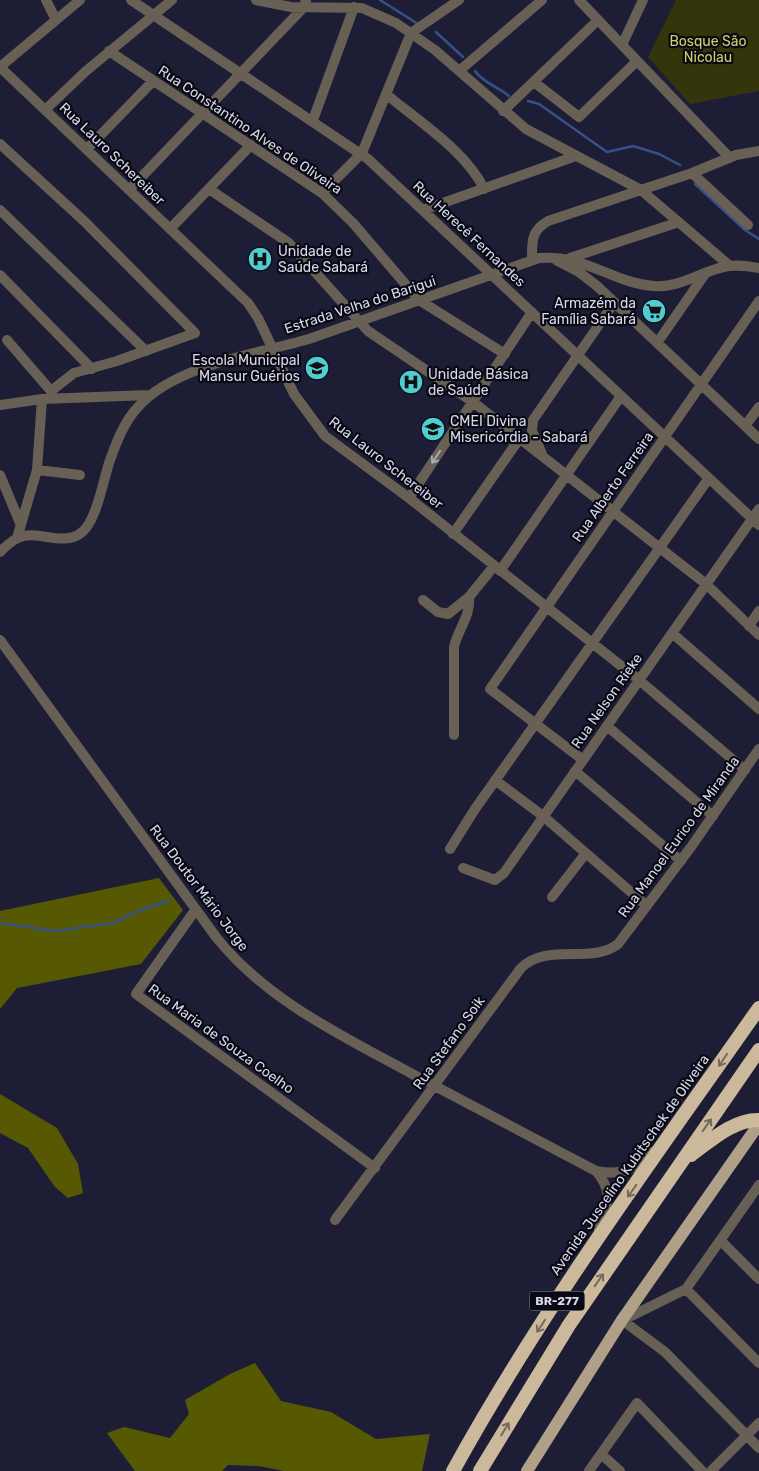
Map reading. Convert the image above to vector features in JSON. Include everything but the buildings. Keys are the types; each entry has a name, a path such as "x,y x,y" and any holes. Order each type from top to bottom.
{"highway":[{"name":"Avenida Juscelino Kubitschek de Oliveira","path":"453,1471 490,1407 594,1245 759,1008"},
{"name":"BR-277","path":"480,1471 569,1325 759,1050"},
{"path":"679,1165 725,1131 746,1121 759,1120"}],"main road":[{"path":"530,1470 622,1320 759,1124"}],"street":[{"path":"46,0 56,20"},
{"path":"0,67 80,0"},
{"name":"Rua Herecê Fernandes","path":"132,0 362,153 756,522"},
{"path":"46,110 109,52 172,0"},
{"path":"256,0 282,6 305,4 358,7 411,33 459,71 526,129 641,190 730,266"},
{"path":"312,120 358,7 372,0"},
{"path":"322,193 362,153 411,33 459,0"},
{"path":"459,71 542,0"},
{"path":"579,0 730,158"},
{"path":"622,44 643,0"},
{"path":"129,190 305,4"},
{"path":"503,111 598,20"},
{"name":"Rua Constantino Alves de Oliveira","path":"109,52 322,193 365,236 419,300 504,354"},
{"path":"534,82 579,117 637,61"},
{"name":"Rua Lauro Schereiber","path":"0,67 248,303 258,318 270,347 294,394 325,436 409,498 639,680 744,770"},
{"path":"87,149 154,81"},
{"path":"386,94 464,160 476,174 484,189"},
{"path":"0,144 84,221 195,333 92,369 74,373 52,395"},
{"path":"170,229 250,145"},
{"path":"532,260 533,235 541,226 730,158 758,153"},
{"path":"423,210 576,156"},
{"path":"692,173 748,225"},
{"path":"209,189 289,243 321,276 358,321 373,334 473,402 520,438 706,584 759,635"},
{"path":"0,210 146,350"},
{"path":"570,258 679,222"},
{"path":"551,258 579,272 614,302 759,439"},
{"name":"Estrada Velha do Barigui","path":"17,538 28,535 68,538 74,537 86,528 122,430 129,418 150,395 180,378 270,347 309,338 532,260 570,258 619,277 652,286 677,284 730,266 759,268"},
{"path":"657,343 706,273"},
{"path":"0,275 92,369"},
{"name":"Rua Alberto Ferreira","path":"535,724 490,689 759,301"},
{"path":"542,456 532,430 533,420 614,302"},
{"path":"409,498 532,312"},
{"path":"7,340 52,395"},
{"path":"0,405 42,399 52,395 150,395"},
{"path":"423,600 438,612 448,614 469,597 497,569 621,396"},
{"path":"0,552 17,538 37,470 42,399"},
{"path":"745,426 759,407"},
{"path":"453,534 520,438"},
{"path":"37,470 80,475"},
{"path":"0,475 20,523"},
{"path":"450,849 495,780 709,478"},
{"name":"Rua Nelson Rieke","path":"463,868 491,879 498,878 706,584 756,522 759,509"},
{"path":"454,735 454,646 458,633 469,612 469,597"},
{"path":"749,626 759,612"},
{"path":"672,633 759,709"},
{"name":"Rua Doutor Mário Jorge","path":"0,640 196,909 238,963 279,997 340,1035 596,1171 614,1174 632,1169 670,1137"},
{"path":"535,724 583,760"},
{"path":"607,726 713,816"},
{"name":"Rua Manoel Eurico de Miranda","path":"622,940 681,861 759,749"},
{"path":"575,771 681,861"},
{"path":"495,780 543,816 647,906"},
{"path":"552,897 586,853"},
{"name":"Rua Maria de Souza Coelho","path":"196,909 136,994 374,1168"},
{"name":"Rua Stefano Soik","path":"335,1220 526,963 546,955 603,951 614,947 622,940"},
{"path":"594,1245 608,1198 606,1184 596,1171"},
{"path":"758,1191 686,1289 622,1320 665,1352 759,1448"},
{"path":"721,1241 759,1279"},
{"path":"686,1289 759,1363"},
{"path":"589,1471 636,1403 702,1471"},
{"path":"711,1471 759,1423"},
{"path":"601,1454 620,1471"}],"green space":[{"name":"Bosque São Nicolau","path":"676,0 759,0 759,91 690,104 648,57"}],"shaded area":[{"path":"159,878 183,910 141,964 17,988 0,1009 0,911"},
{"path":"0,1094 57,1128 78,1164 83,1193 68,1198 55,1187 28,1148 0,1133"},
{"path":"255,1363 281,1401 331,1412 376,1439 430,1434 422,1471 284,1471 259,1466 228,1465 222,1471 135,1471 107,1433 124,1427 170,1438 189,1414 185,1400 230,1374"}],"waterway":[{"path":"380,0 418,24"},
{"path":"436,32 463,57"},
{"path":"475,71 509,96"},
{"path":"528,101 539,104 607,152 633,146 659,154 680,165"},
{"path":"695,184 745,230 759,239"},
{"path":"0,923 55,931 112,923 148,907 169,901"}],"place":[{"name":"Unidade de Saúde Sabará","path":"260,259"},
{"name":"Armazém da Família Sabará","path":"654,311"},
{"name":"Escola Municipal Mansur Guérios","path":"317,368"},
{"name":"Unidade Básica de Saúde","path":"411,382"},
{"name":"CMEI Divina Misericórdia - Sabará","path":"433,429"}]}
